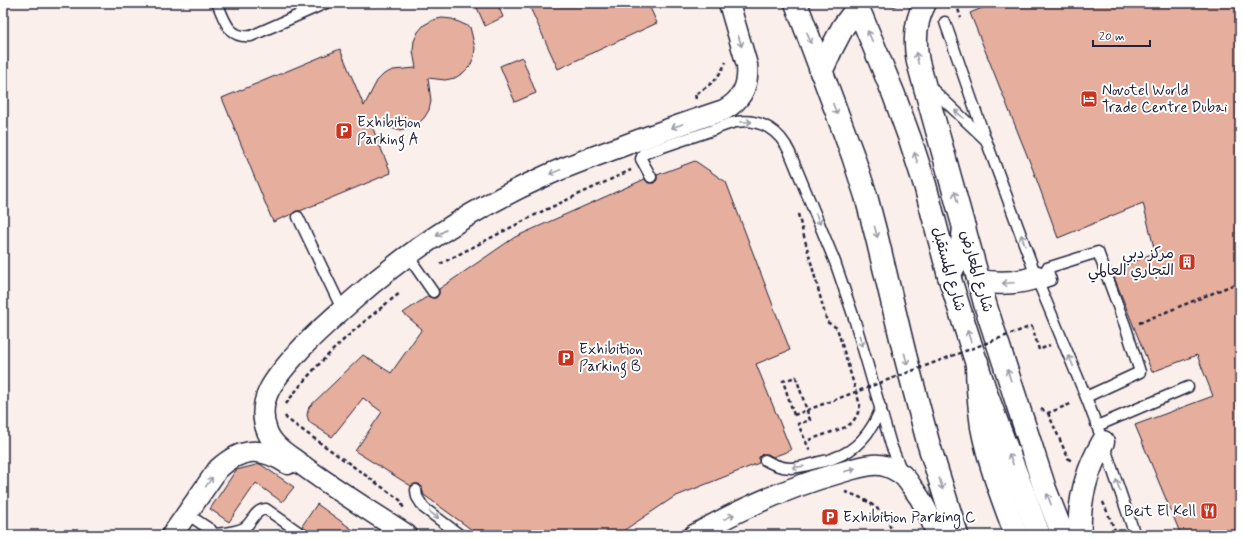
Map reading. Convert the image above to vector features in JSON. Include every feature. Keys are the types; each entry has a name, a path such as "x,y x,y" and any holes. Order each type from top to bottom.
{"main road":[{"path":"796,3 853,156 866,196 928,442 956,535"},
{"name":"شارع المعارض","path":"925,3 917,23 915,37 915,49 923,80 979,281 1045,489 1063,535"},
{"path":"821,72 843,27 857,5"},
{"name":"شارع المستقبل","path":"857,5 894,95 910,140 936,223 949,276 986,393 1039,535"},
{"path":"949,276 962,248 964,227"},
{"path":"979,281 1008,284 1038,281"},
{"path":"977,362 979,406 984,435 1016,535"},
{"path":"1080,535 1080,513 1083,492 1100,434"}],"street":[{"path":"401,527 324,481 273,442 264,422 263,410 267,394 275,379 308,341 364,290 408,256 473,214 506,195 541,178 724,110 731,106 743,93 748,75 747,65 729,3"},
{"path":"172,535 218,469 231,458 246,452 257,451 268,453 298,470 324,481"},
{"path":"694,535 818,471 872,465 889,468 905,477 921,498 937,535"}],"lane":[{"path":"217,3 229,29 239,36 245,37 251,36 326,3"},
{"path":"946,22 986,140 1038,281 1100,434 1135,535"},
{"path":"923,80 986,140"},
{"path":"651,177 644,165 642,159 643,154 735,122 749,122 763,125 772,129 780,136 790,152 835,262 854,318 891,445 900,470 905,477"},
{"path":"298,217 342,309"},
{"path":"1038,281 1051,280 1047,268 1098,252 1126,328 1140,372 1086,397"},
{"path":"408,256 433,292"},
{"path":"1100,434 1188,386"},
{"path":"765,460 782,468 818,471 833,459 854,448 863,440 877,420 881,408"},
{"path":"416,490 417,497 424,508 460,535"},
{"path":"187,514 211,530 215,535 239,530 248,524 259,511 266,509 303,535"}],"path":[{"path":"894,3 895,7"},
{"path":"703,117 695,94 705,89 714,81 721,72 727,56"},
{"path":"440,264 541,212 644,165"},
{"path":"797,212 827,322 837,328 860,405 858,413 846,427 806,441"},
{"path":"1126,328 1240,282"},
{"path":"284,406 312,372 339,344 373,313 400,292"},
{"path":"893,535 886,518 875,507 863,499 849,493 828,490 818,471 798,424 810,420 796,377 783,381 794,414 1032,326 1039,350 1050,345 1048,338"},
{"path":"284,410 284,415 287,419 400,500 401,527"}],"building":[{"path":"475,3 497,3 503,17 485,26"},
{"path":"528,3 648,3 657,23 558,69"},
{"path":"994,3 1240,3 1240,535 1181,535 1135,425 1213,396 1197,355 1152,372 1112,272 1155,252 1143,203 1058,238 1033,170 970,13"},
{"path":"442,18 452,19 470,27 475,48 474,57 470,66 455,78 445,80 428,78 431,101 429,110 417,125 399,130 371,124 391,173 300,211 296,211 273,222 222,98 340,49 364,106 377,81 384,74 393,70 416,68 413,51 414,41 418,32 424,25 433,20"},
{"path":"522,57 536,93 515,102 500,66"},
{"name":"Exhibition Parking B","path":"695,161 726,182 790,350 756,364 791,450 773,457 768,454 762,454 759,457 759,463 674,497 617,535 479,535 424,495 419,484 411,486 355,451 382,412 363,398 332,437 309,422 307,415 309,407 363,355 391,373 422,329 403,313 428,296 436,298 439,294 439,289 515,237 645,179 648,183 654,183 657,180 657,175"},
{"path":"260,464 294,487 282,502 256,483 229,522 210,509 236,470"},
{"path":"317,504 360,535 309,535 307,530 302,526"}],"place":[{"name":"Novotel World Trade Centre Dubai","path":"1089,99"},
{"name":"Exhibition Parking A","path":"344,131"},
{"name":"مركز دبي التجاري العالمي","path":"1187,262"},
{"name":"Exhibition Parking B","path":"566,358"},
{"name":"Beit El Kell","path":"1209,511"},
{"name":"Exhibition Parking C","path":"830,517"}]}
